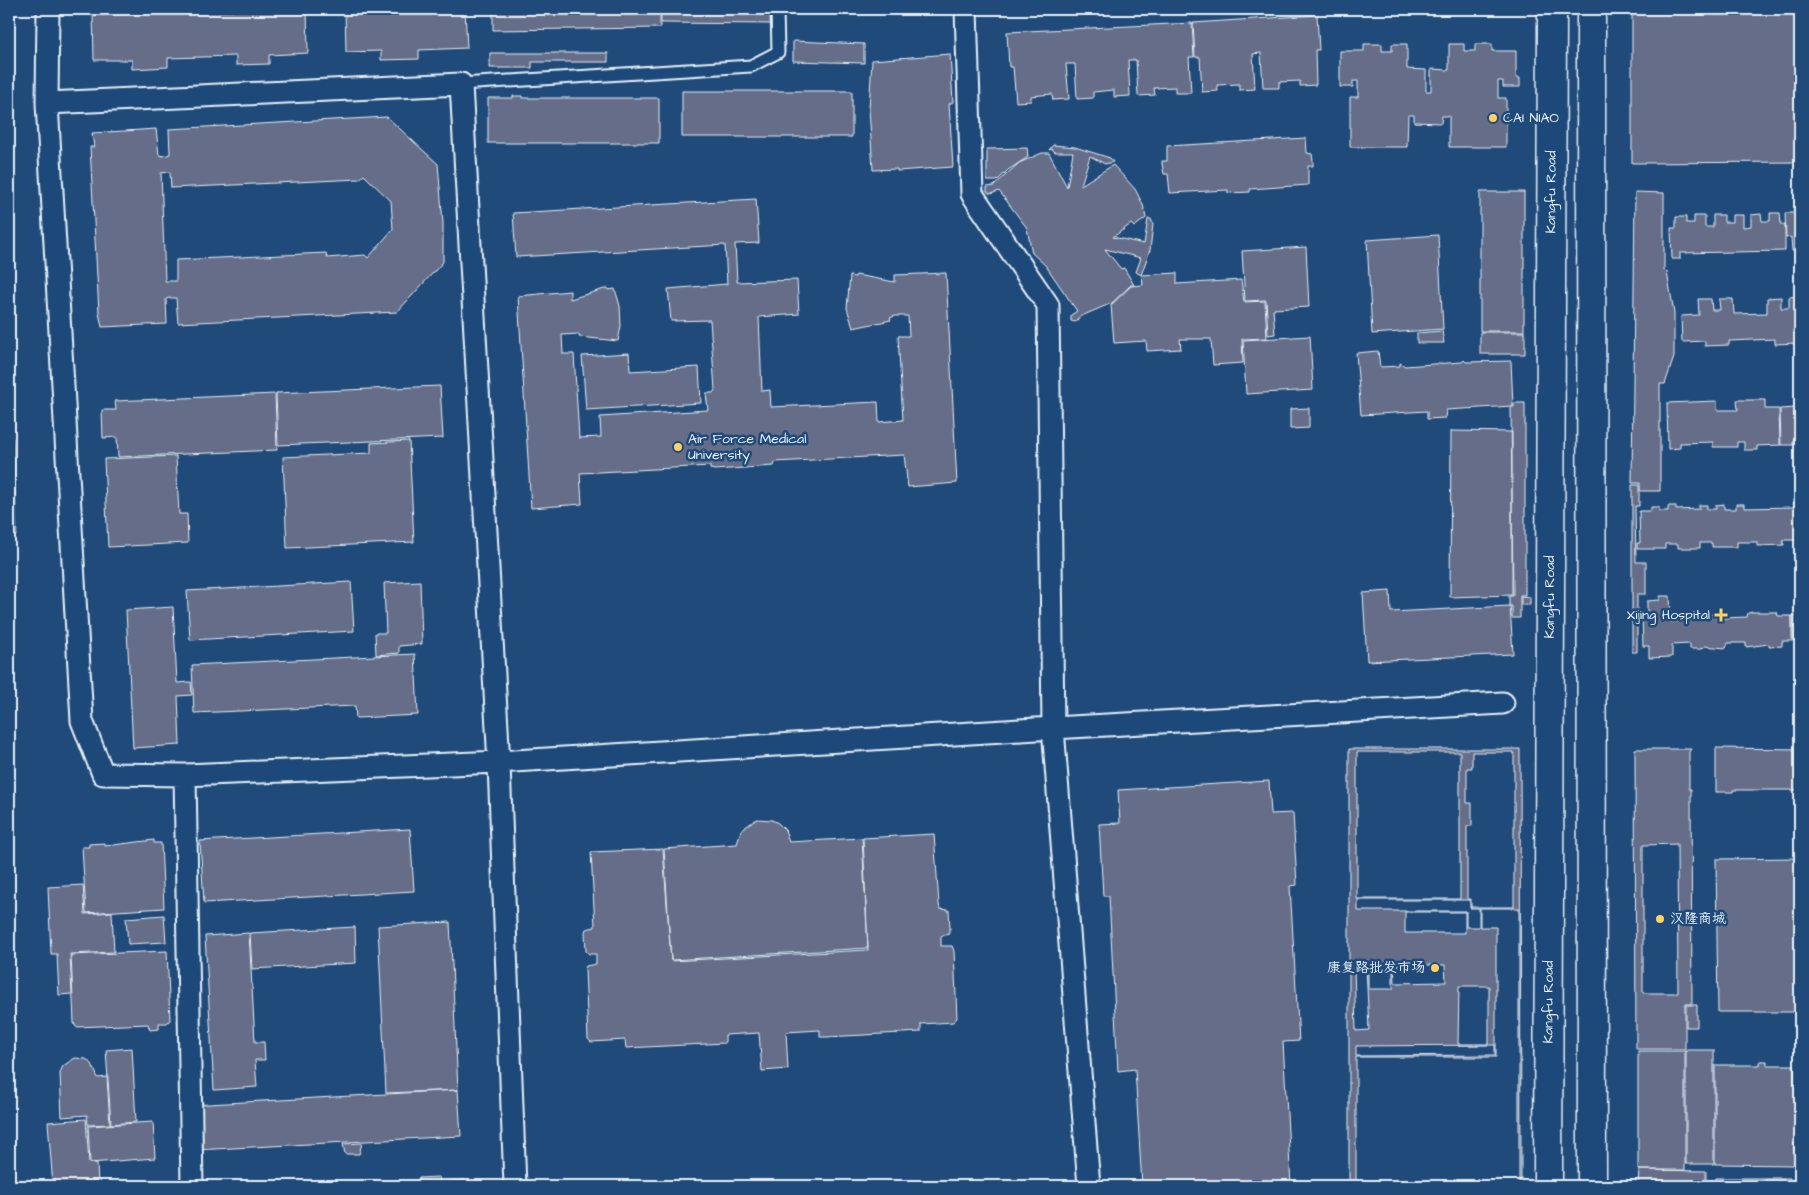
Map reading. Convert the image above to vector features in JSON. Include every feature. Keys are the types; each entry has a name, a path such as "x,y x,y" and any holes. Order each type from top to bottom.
{"main road":[{"name":"Kangfu Road","path":"1548,1186 1552,9"},
{"path":"1591,9 1592,1186"}],"street":[{"path":"48,9 46,103 82,720 103,774 185,775 498,762 1053,728 1503,704"},
{"path":"966,9 972,194 1048,305 1053,728 1089,1186"},
{"path":"46,103 461,84 498,762 515,1186"},
{"path":"185,775 192,1186"}],"lane":[{"path":"461,84 751,66 778,52 778,9"}],"green space":[{"path":"9,323 14,419 9,419"},
{"path":"9,438 13,438 17,535 9,535"}],"building":[{"path":"234,9 307,9 308,53 269,55 269,64 236,65 236,56 168,58 168,67 132,69 132,60 94,60 93,15 162,13 162,11 165,13 234,11"},
{"path":"345,9 465,9 467,48 419,50 419,59 381,60 381,51 346,52"},
{"path":"493,9 660,9 660,28 493,30"},
{"path":"661,9 772,9 772,24 661,23"},
{"path":"1632,9 1800,9 1800,162 1632,163"},
{"path":"1317,15 1319,50 1315,50 1316,85 1300,86 1300,81 1279,82 1279,88 1263,88 1261,53 1253,54 1255,89 1239,90 1239,84 1217,85 1218,91 1202,92 1200,57 1195,57 1193,23"},
{"path":"1192,23 1194,57 1189,57 1191,93 1175,93 1175,87 1154,88 1155,95 1138,96 1136,60 1128,60 1130,96 1114,97 1114,90 1093,92 1093,98 1077,99 1075,64 1066,64 1069,99 1053,100 1052,94 1031,96 1031,101 1016,102 1013,67 1009,67 1007,32"},
{"path":"793,41 864,44 864,63 793,61"},
{"path":"1364,44 1382,44 1382,51 1392,51 1392,44 1407,44 1407,69 1426,70 1426,91 1431,91 1431,69 1449,70 1449,44 1464,44 1464,51 1475,51 1475,44 1492,44 1492,51 1516,51 1516,78 1520,78 1520,87 1503,87 1503,81 1498,81 1498,98 1506,98 1506,147 1449,147 1449,116 1442,116 1441,123 1414,122 1414,115 1408,115 1407,147 1350,147 1350,97 1358,97 1358,81 1353,81 1353,87 1340,87 1340,51 1364,51"},
{"path":"490,53 608,53 608,62 532,62 532,68 490,68"},
{"path":"950,54 953,102 949,104 953,167 897,171 897,169 873,170 869,109 872,60"},
{"path":"682,91 852,91 852,137 682,137"},
{"path":"513,96 522,96 522,98 659,98 659,143 488,143 488,98 513,98"},
{"path":"387,117 438,164 443,223 443,262 397,312 178,323 176,298 170,298 166,299 167,324 102,327 99,313 90,147 94,147 92,133 156,129 159,155 164,156 170,154 169,129","holes":["170,172 171,188 359,179 364,175 391,201 393,229 368,258 365,255 327,258 326,253 176,260 176,281 165,281 161,173"]},
{"path":"1306,138 1307,153 1312,154 1313,161 1313,166 1308,166 1308,185 1250,189 1250,192 1228,193 1228,190 1170,193 1168,174 1164,174 1162,164 1162,161 1167,161 1167,146"},
{"path":"1053,145 1075,147 1110,158 1113,162 1105,164 1090,156 1081,185 1113,165 1135,189 1143,205 1146,218 1134,227 1131,224 1113,237 1144,244 1148,219 1151,219 1153,224 1150,250 1141,275 1136,272 1141,258 1105,249 1121,269 1124,268 1134,285 1131,285 1112,303 1079,317 1076,322 1071,321 1071,315 1077,311 1046,266 1032,253 1027,228 999,191 991,194 987,192 987,187 994,186 1019,163 1042,153 1049,153 1067,187 1073,152 1049,150"},
{"path":"1027,148 1028,157 1008,170 997,181 987,181 987,149"},
{"path":"1480,192 1524,192 1524,331 1480,331"},
{"path":"1635,192 1664,193 1664,270 1667,272 1674,313 1674,357 1665,384 1660,384 1660,491 1640,491 1640,483 1632,483"},
{"path":"756,199 759,243 735,244 737,282 797,280 799,314 759,317 762,391 770,390 771,407 878,402 879,422 903,420 898,336 909,336 908,316 895,316 890,318 891,320 853,328 847,308 850,276 855,277 856,275 895,282 895,275 946,273 957,483 908,487 904,455 775,462 774,466 715,470 710,469 710,466 580,473 582,504 531,508 518,296 570,291 570,299 608,288 608,290 615,289 620,306 621,326 618,341 579,337 579,334 562,335 563,354 574,354 579,438 601,437 600,417 708,410 706,393 713,393 715,390 710,320 671,321 668,289 727,284 725,245 516,257 513,213"},
{"path":"1800,208 1800,251 1792,251 1791,237 1786,238 1785,213 1794,213 1794,209"},
{"path":"1770,213 1780,213 1781,225 1785,225 1785,251 1680,253 1680,259 1672,259 1671,228 1676,228 1676,217 1686,217 1686,223 1694,223 1694,216 1705,216 1705,227 1713,227 1713,215 1724,215 1724,222 1732,222 1732,215 1743,215 1743,227 1751,226 1751,215 1761,214 1762,221 1770,221"},
{"path":"1438,235 1443,329 1372,334 1367,240"},
{"path":"1306,247 1309,307 1273,309 1275,334 1268,335 1266,300 1245,301 1242,251"},
{"path":"1177,273 1177,284 1241,280 1244,302 1265,301 1267,338 1242,339 1243,363 1213,365 1211,339 1180,339 1181,349 1147,351 1146,341 1114,343 1111,305 1131,286 1143,285 1142,275"},
{"path":"1800,296 1798,343 1775,344 1775,339 1729,341 1729,345 1705,346 1705,341 1682,342 1681,316 1699,315 1698,299 1711,299 1712,310 1720,310 1719,299 1733,299 1734,314 1767,313 1767,298 1781,297 1781,308 1789,308 1789,297"},
{"path":"1442,331 1444,343 1417,343 1417,333"},
{"path":"1480,332 1525,332 1525,354 1480,354"},
{"path":"1310,336 1313,390 1246,394 1243,340"},
{"path":"1378,351 1380,367 1400,366 1400,363 1405,366 1462,362 1464,360 1466,362 1511,361 1513,406 1446,410 1445,418 1427,419 1427,411 1361,415 1356,353"},
{"path":"629,353 630,371 699,367 701,403 586,410 582,356"},
{"path":"440,386 443,438 278,445 276,393"},
{"path":"275,394 277,450 118,457 117,437 103,438 102,410 116,410 115,401"},
{"path":"1795,399 1800,399 1800,440 1793,440 1793,445 1781,445 1780,409 1795,408"},
{"path":"1737,400 1765,400 1765,409 1779,409 1780,445 1757,446 1757,450 1744,450 1744,442 1737,442 1737,447 1713,447 1713,442 1680,443 1680,448 1668,449 1667,403 1717,401 1717,410 1738,410"},
{"path":"1514,403 1525,403 1525,595 1520,595 1520,618 1512,618 1512,606 1509,606 1509,596 1513,596 1511,407 1514,407"},
{"path":"1309,408 1309,428 1290,429 1290,409"},
{"path":"1451,431 1512,432 1512,595 1450,597"},
{"path":"409,441 414,542 287,548 283,457 371,453 371,443"},
{"path":"176,456 179,514 187,514 188,543 108,547 104,459"},
{"path":"1632,485 1639,485 1639,506 1635,506 1636,562 1646,562 1646,594 1637,594 1637,652 1632,652"},
{"path":"1794,502 1800,502 1800,540 1783,540 1784,545 1757,546 1757,542 1737,542 1737,547 1712,547 1712,543 1700,543 1700,548 1678,548 1678,544 1665,544 1665,549 1637,549 1637,543 1640,543 1639,511 1651,511 1651,507 1659,507 1659,511 1668,511 1668,506 1676,506 1676,510 1699,509 1699,505 1707,505 1707,509 1716,509 1716,505 1724,504 1724,509 1736,509 1736,504 1744,504 1744,508 1794,507"},
{"path":"420,581 422,644 399,646 399,653 376,655 375,633 386,633 384,583"},
{"path":"351,582 354,631 190,640 187,591"},
{"path":"1390,591 1391,612 1510,606 1513,654 1367,661 1363,593"},
{"path":"1521,596 1530,597 1530,605 1521,605"},
{"path":"1660,596 1670,596 1671,622 1692,619 1692,614 1722,614 1723,618 1747,617 1748,613 1752,612 1777,612 1778,616 1792,616 1792,641 1782,641 1782,646 1769,647 1769,644 1746,647 1746,643 1728,643 1726,648 1704,646 1701,649 1690,649 1690,644 1672,645 1672,657 1649,658 1649,646 1643,646 1642,614 1647,613 1647,601 1660,600"},
{"path":"173,607 177,683 191,682 192,695 178,696 180,745 133,748 126,610"},
{"path":"1792,616 1800,616 1800,641 1793,641"},
{"path":"415,654 418,715 356,718 355,706 194,713 192,665"},
{"path":"1716,748 1800,749 1800,790 1733,790 1733,792 1716,792"},
{"name":"康复路批发市场","path":"1349,749 1520,749 1521,1186 1349,1186"},
{"path":"1635,749 1691,749 1689,752 1689,789 1691,789 1692,1004 1685,1004 1685,1049 1636,1049"},
{"path":"1357,752 1460,752 1460,899 1357,899"},
{"path":"1472,752 1514,752 1514,907 1471,907 1471,899 1467,899 1467,826 1472,826 1472,803 1467,803 1467,768 1472,768"},
{"path":"1269,781 1271,814 1293,813 1297,885 1290,886 1299,1041 1283,1042 1291,1186 1142,1186 1135,1069 1118,1071 1109,896 1103,896 1099,824 1120,823 1118,790"},
{"path":"757,819 772,820 778,823 785,830 789,842 862,838 868,948 671,960 664,849 737,844 741,830"},
{"path":"410,829 414,891 204,903 200,841"},
{"path":"934,834 939,904 940,909 949,910 949,934 941,936 941,946 952,946 954,951 957,1018 953,1022 921,1024 921,1032 820,1037 820,1030 786,1032 788,1069 762,1071 759,1033 725,1035 725,1043 626,1048 625,1040 591,1042 588,1039 585,969 586,966 596,964 596,954 589,954 586,951 585,932 586,929 595,927 591,852 663,849 671,961 868,950 863,838"},
{"path":"154,840 154,843 161,843 164,908 86,913 82,847 89,847 89,844 105,843 105,846"},
{"name":"汉隆商城","path":"1677,844 1678,993 1643,993 1643,845"},
{"path":"1800,858 1800,1012 1718,1012 1716,859"},
{"path":"83,885 85,914 112,912 114,952 70,954 72,994 59,995 57,954 51,954 48,887"},
{"path":"1358,900 1470,900 1470,908 1479,908 1479,927 1466,927 1466,911 1358,911"},
{"path":"1480,908 1519,908 1519,1186 1356,1186 1356,1057 1496,1057 1496,927 1480,927"},
{"path":"1405,912 1465,912 1465,933 1405,933"},
{"path":"164,915 166,942 128,944 126,918"},
{"path":"450,922 458,1090 386,1093 378,926"},
{"path":"355,927 356,963 252,969 250,933"},
{"path":"249,933 255,1042 264,1042 265,1060 255,1060 257,1087 214,1090 205,936"},
{"path":"167,951 170,1020 167,1023 159,1023 159,1029 150,1030 148,1024 76,1027 74,1023 71,955"},
{"path":"1394,965 1445,965 1446,982 1395,983"},
{"path":"1366,966 1369,1030 1356,1031 1354,967"},
{"path":"1368,966 1393,966 1393,989 1368,989"},
{"path":"1459,986 1489,986 1489,1044 1458,1044"},
{"path":"1686,1005 1697,1005 1697,1027 1686,1027"},
{"path":"1495,1045 1495,1055 1356,1056 1356,1046"},
{"path":"132,1048 136,1122 111,1124 106,1050"},
{"path":"1686,1050 1714,1050 1714,1164 1686,1164"},
{"path":"1638,1051 1685,1051 1685,1170 1638,1170"},
{"path":"75,1058 86,1059 92,1064 98,1078 107,1077 110,1124 88,1125 87,1115 62,1117 60,1073 63,1066"},
{"path":"1760,1061 1767,1061 1767,1065 1794,1065 1794,1085 1800,1085 1800,1138 1794,1138 1794,1165 1715,1164 1715,1065 1760,1065"},
{"path":"458,1090 461,1136 195,1150 192,1105"},
{"path":"86,1119 89,1163 97,1163 98,1185 53,1186 48,1122"},
{"path":"153,1122 155,1158 90,1163 88,1126"},
{"path":"362,1143 359,1154 345,1154 343,1144"},
{"path":"1639,1170 1706,1171 1706,1186 1638,1186"},
{"path":"439,1177 440,1182 465,1180 465,1186 342,1186 355,1185 355,1182 376,1180 376,1185 419,1183 418,1178"},
{"path":"1715,1178 1790,1178 1790,1186 1715,1186"}],"place":[{"name":"CAI NIAO","path":"1493,118"},
{"name":"Air Force Medical University","path":"678,447"},
{"name":"Xijing Hospital","path":"1721,615"},
{"name":"汉隆商城","path":"1660,919"},
{"name":"康复路批发市场","path":"1435,968"}]}
